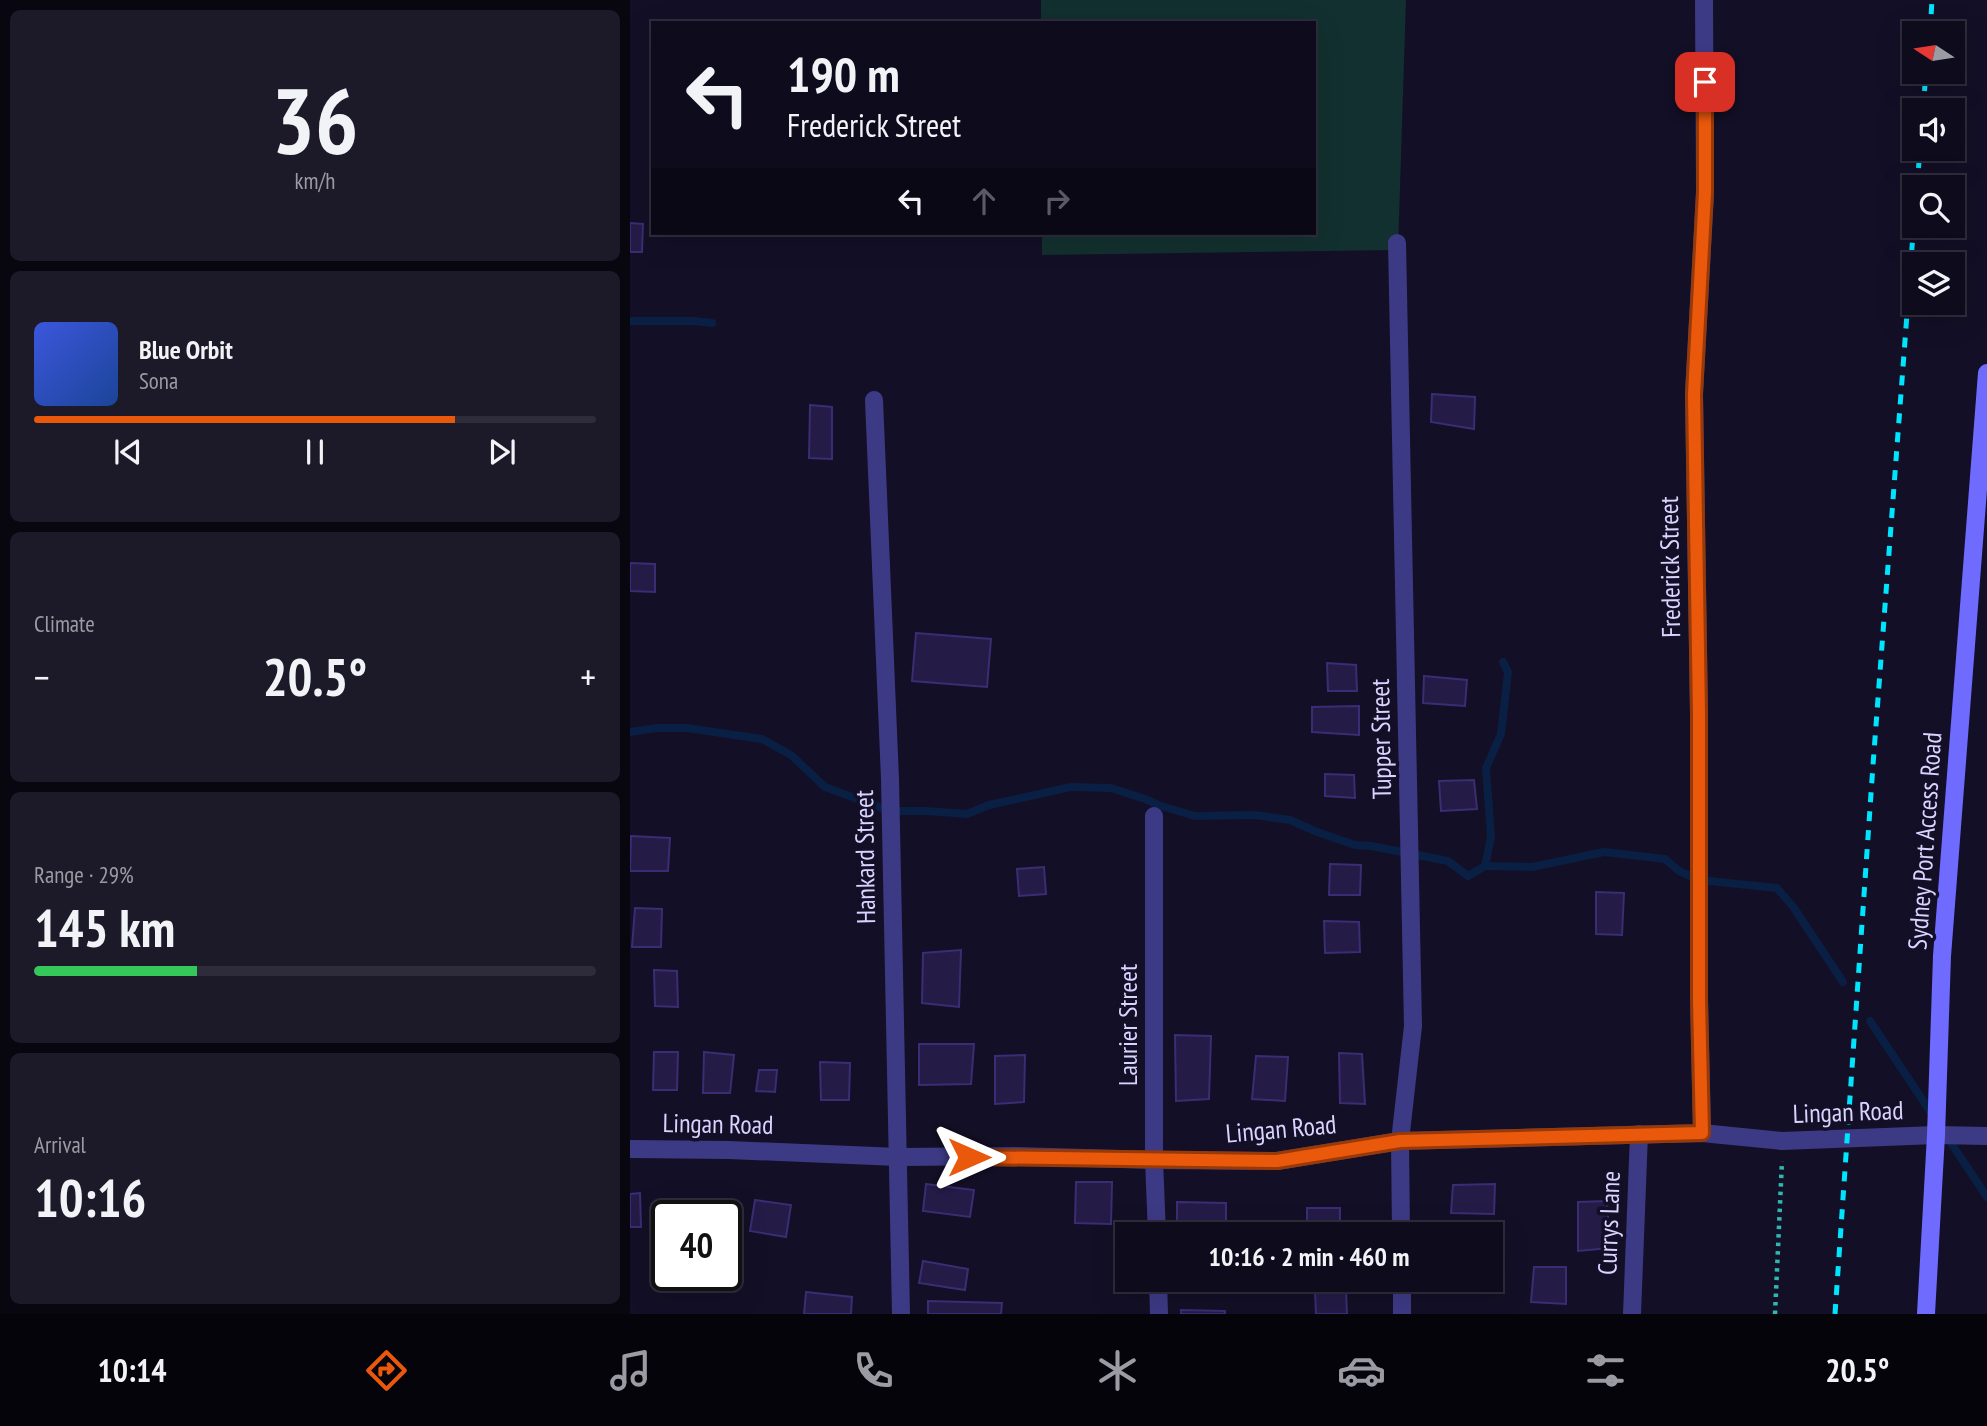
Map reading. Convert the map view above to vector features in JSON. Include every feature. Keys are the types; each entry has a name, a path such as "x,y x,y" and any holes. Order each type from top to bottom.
{"main road":[{"name":"Sydney Port Access Road","path":"1926,1314 1942,956 1987,373"}],"street":[{"name":"Frederick Street","path":"1702,1133 1694,394 1705,192 1704,0"},
{"name":"Tupper Street","path":"1397,243 1413,1026 1400,1141 1401,1222"},
{"name":"Hankard Street","path":"874,400 890,790 901,1314"},
{"name":"Laurier Street","path":"1154,816 1154,1160 1157,1222"},
{"name":"Lingan Road","path":"630,1149 898,1157 1016,1156 1277,1161 1400,1141 1702,1133 1782,1140 1987,1136"},
{"name":"Currys Lane","path":"1632,1314 1639,1134"},
{"path":"1158,1292 1159,1314"},
{"path":"1402,1292 1402,1314"}],"path":[{"path":"1775,1314 1782,1140"}],"green space":[{"path":"1041,0 1406,0 1398,250 1042,255 1042,235 1316,235 1316,21 1041,21"}],"building":[{"path":"630,223 643,224 642,252 630,252"},
{"path":"1432,394 1475,397 1474,429 1431,422"},
{"path":"810,405 832,407 832,459 809,458"},
{"path":"630,563 655,564 655,592 630,591"},
{"path":"916,633 991,639 987,687 912,681"},
{"path":"1327,663 1356,665 1357,691 1328,691"},
{"path":"1424,676 1467,680 1465,706 1423,703"},
{"path":"1359,706 1359,735 1312,732 1312,707"},
{"path":"1325,774 1354,775 1355,798 1325,796"},
{"path":"1474,780 1477,809 1441,811 1439,781"},
{"path":"631,836 670,838 668,871 630,871"},
{"path":"1330,864 1361,865 1360,895 1329,895"},
{"path":"1044,867 1046,894 1019,896 1017,869"},
{"path":"1596,892 1624,893 1622,935 1596,934"},
{"path":"635,908 662,909 661,947 632,947"},
{"path":"1324,921 1359,922 1360,952 1325,953"},
{"path":"961,950 959,1007 922,1003 923,953"},
{"path":"654,970 677,971 678,1007 655,1006"},
{"path":"1175,1035 1211,1036 1209,1099 1176,1101"},
{"path":"919,1044 974,1044 971,1084 919,1085"},
{"path":"654,1052 678,1052 677,1090 653,1090"},
{"path":"704,1052 734,1055 730,1093 703,1093"},
{"path":"1339,1053 1362,1054 1365,1104 1340,1103"},
{"path":"1025,1055 1024,1102 995,1104 995,1056"},
{"path":"1256,1056 1288,1057 1285,1101 1252,1099"},
{"path":"820,1062 850,1063 849,1100 821,1100"},
{"path":"759,1070 777,1070 775,1092 756,1091"},
{"path":"1076,1182 1112,1182 1111,1224 1075,1223"},
{"path":"926,1184 974,1190 970,1217 923,1211"},
{"path":"1495,1184 1494,1214 1451,1213 1453,1185"},
{"path":"640,1193 641,1227 630,1227 630,1194"},
{"path":"755,1200 791,1205 786,1237 750,1231"},
{"path":"1607,1201 1610,1248 1578,1251 1578,1202"},
{"path":"1177,1202 1226,1203 1226,1222 1177,1222"},
{"path":"1307,1208 1340,1208 1340,1222 1307,1222"},
{"path":"923,1261 968,1269 965,1290 919,1283"},
{"path":"1534,1267 1566,1267 1566,1304 1531,1302"},
{"path":"806,1292 852,1297 851,1314 804,1314"},
{"path":"1315,1292 1346,1292 1347,1314 1316,1314"},
{"path":"928,1301 1002,1303 1001,1314 928,1314"},
{"path":"1181,1310 1225,1311 1225,1314 1181,1314"}],"waterway":[{"path":"630,321 712,323"},
{"path":"630,732 657,728 687,728 762,739 791,755 825,787 890,811 967,814 989,805 1071,787 1111,788 1195,816 1255,815 1290,820 1355,845 1448,861 1468,876 1485,866 1491,837 1486,768 1501,734 1508,672 1503,662"},
{"path":"1485,866 1532,867 1604,852 1665,859 1679,871 1699,880 1777,888 1794,908 1843,982"},
{"path":"1870,1021 1934,1117"},
{"path":"1947,1137 1987,1197"}],"railway":[{"path":"1931,21 1932,0"},
{"path":"1924,98 1925,84"},
{"path":"1918,175 1919,161"},
{"path":"1835,1314 1913,238"}],"route":[{"path":"969,1157 1277,1161 1400,1141 1702,1133 1694,394 1705,192 1705,82"}]}
